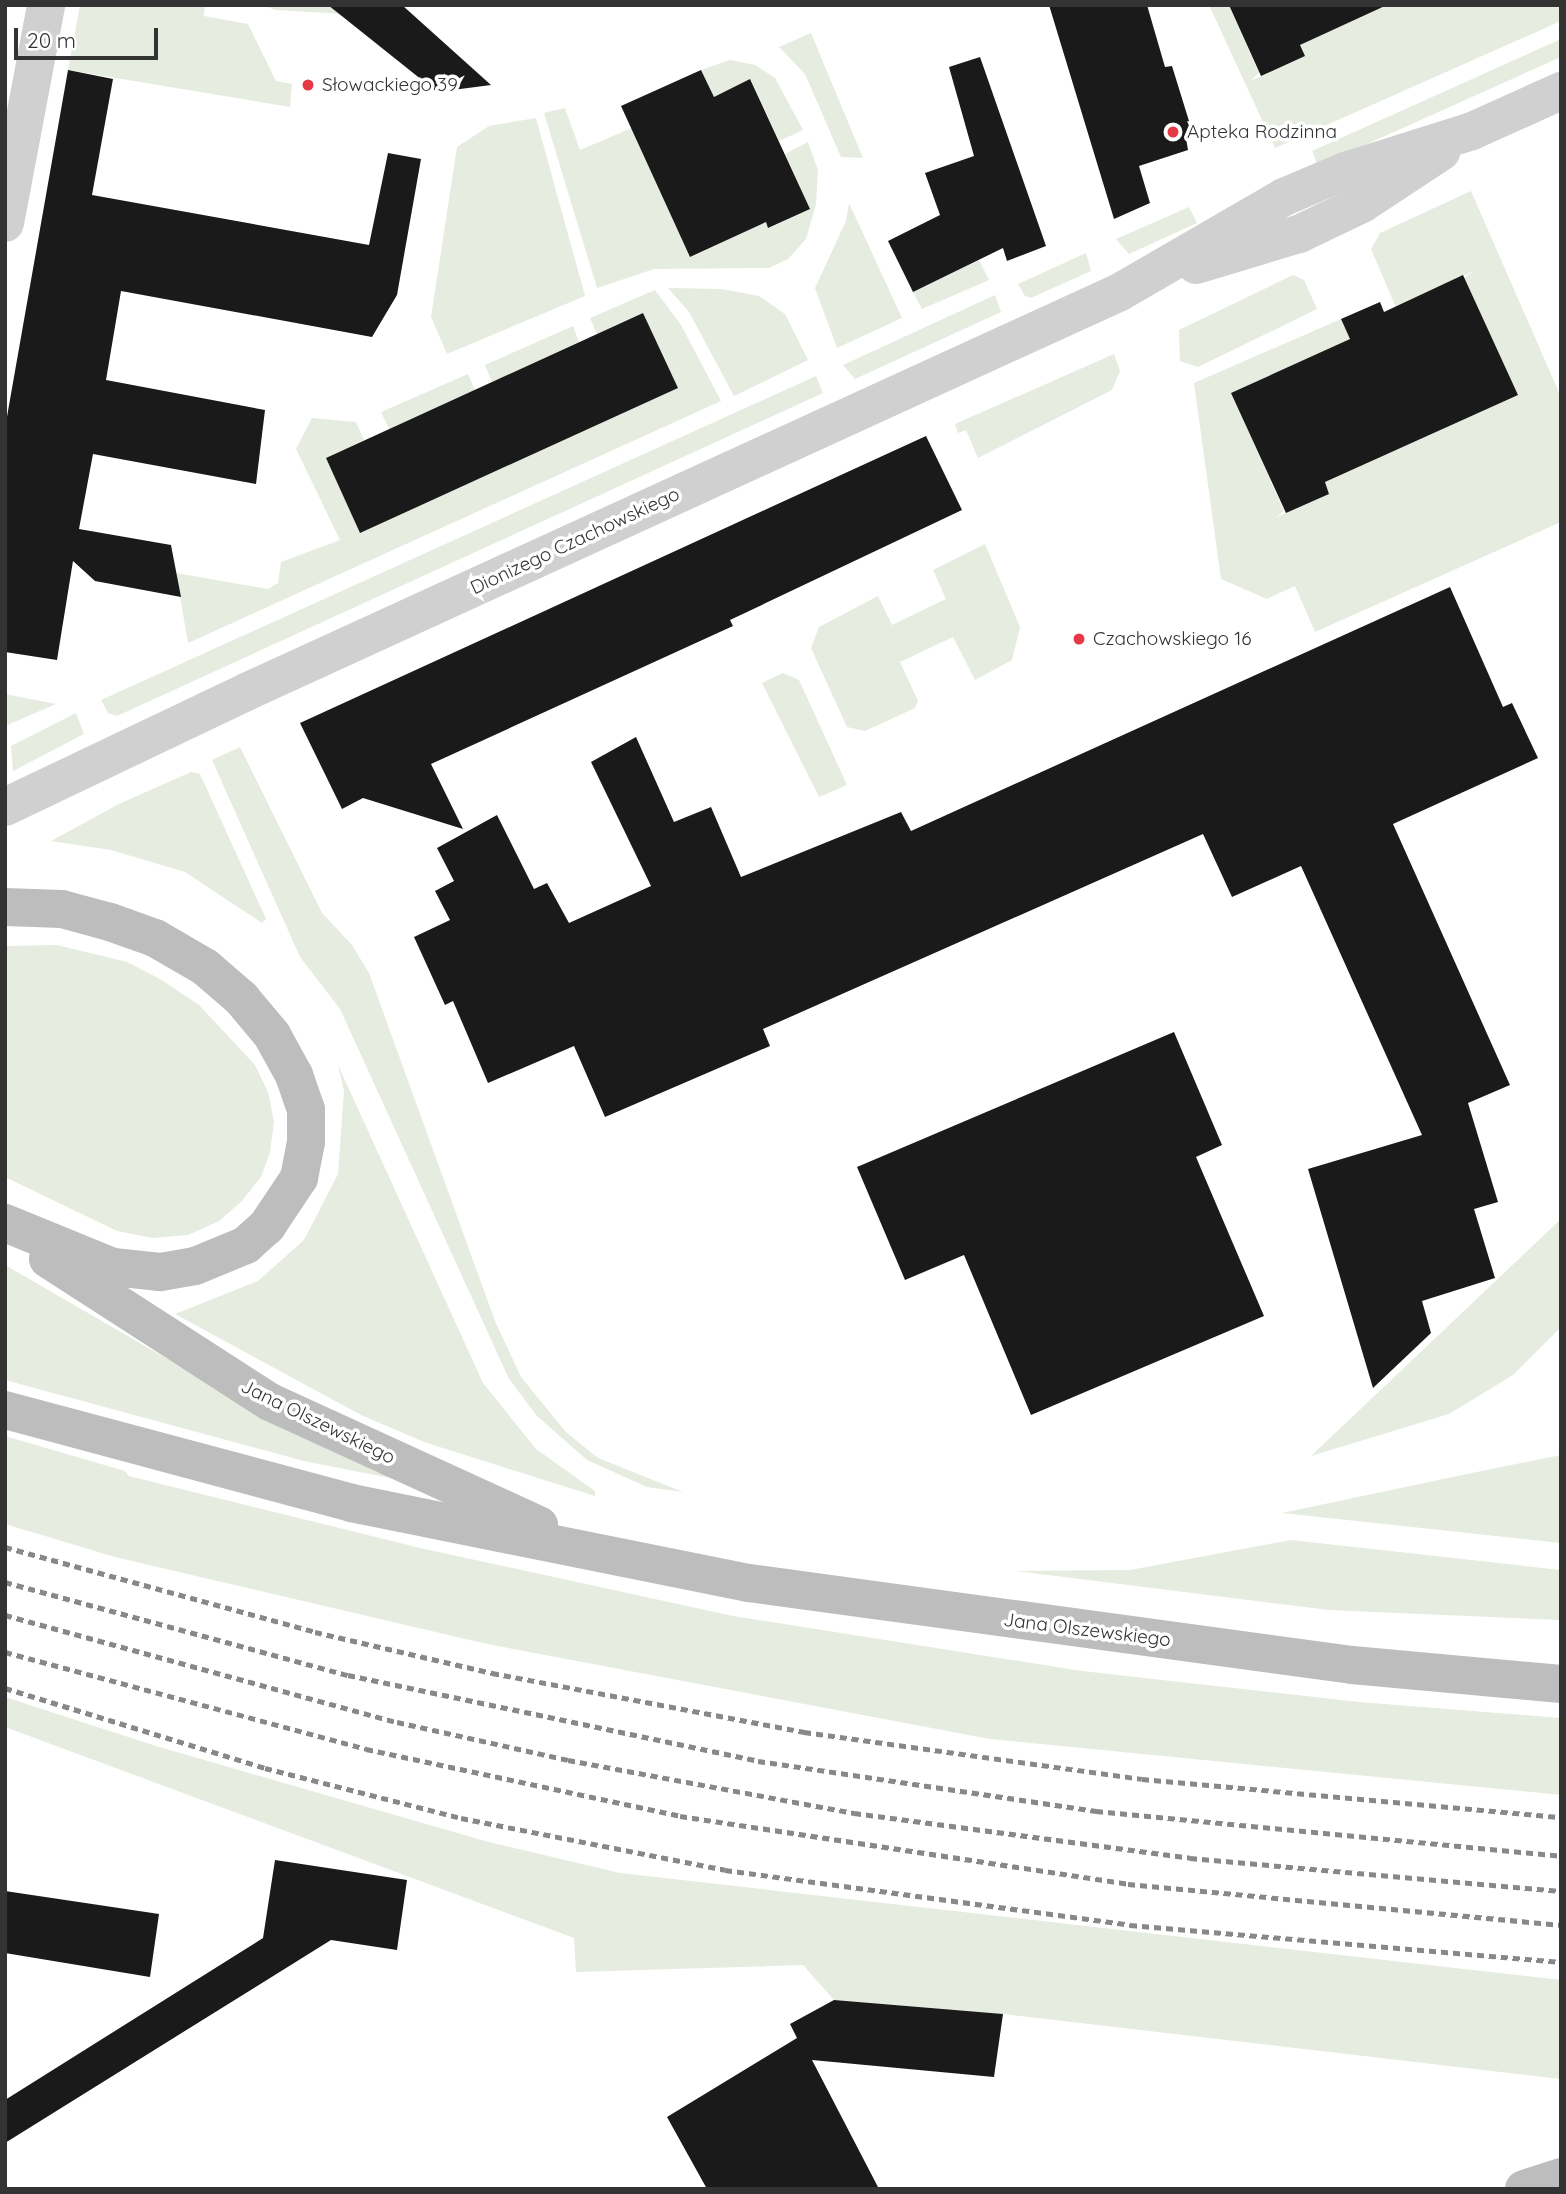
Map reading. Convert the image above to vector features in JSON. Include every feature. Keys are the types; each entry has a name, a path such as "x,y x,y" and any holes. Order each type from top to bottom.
{"main road":[{"path":"5,907 62,909 110,922 155,938 205,967 241,998 272,1035 294,1076 306,1109 306,1131 299,1178 287,1202 246,1245 195,1266 160,1272 113,1267 5,1223"},
{"name":"Jana Olszewskiego","path":"5,1231 270,1402 615,1557"},
{"name":"Jana Olszewskiego","path":"5,1410 338,1500 749,1583 1352,1665 1561,1684"},
{"path":"1524,2189 1561,2176"}],"street":[{"path":"5,223 46,5"},
{"name":"Dionizego Czachowskiego","path":"5,807 246,692 1147,279 1299,234 1387,189 1472,131 1561,91"}],"shaded area":[{"path":"80,5 205,5 204,16 248,24 276,81 292,84 290,107 68,70"},
{"path":"262,5 335,5 344,14 276,10"},
{"path":"1209,5 1229,5 1259,73 1250,81 1305,56 1300,45 1387,5 1561,5 1561,21 1275,148"},
{"path":"811,33 863,158 841,157 805,74 779,47"},
{"path":"1561,39 1561,57 1318,166 1312,151"},
{"path":"730,60 755,65 775,78 803,130 779,141 751,80 714,97 701,70"},
{"path":"565,108 580,150 632,128 691,257 766,222 769,228 810,209 785,154 808,142 818,170 816,204 806,239 788,259 769,268 654,269 597,288 544,113"},
{"path":"536,118 585,296 447,354 431,317 457,147 489,126"},
{"path":"1471,191 1561,397 1561,522 1315,632 1295,586 1267,599 1221,579 1194,383 1341,319 1350,339 1232,394 1284,511 1275,518 1329,494 1325,482 1517,395 1464,278 1474,271 1423,294 1400,317 1371,249 1380,233"},
{"path":"849,203 902,318 837,348 815,288 846,221"},
{"path":"1189,207 1197,223 1129,254 1116,239"},
{"path":"1086,253 1091,271 1031,298 1025,296 1018,284"},
{"path":"979,260 989,280 922,309 913,292"},
{"path":"1293,275 1304,280 1317,309 1198,367 1180,361 1179,330"},
{"path":"668,288 722,289 759,296 785,314 808,360 734,396 689,312"},
{"path":"655,290 681,325 721,401 188,643 176,573 268,589 278,583 281,562 340,540 296,449 312,418 356,422 364,440 326,458 360,533 678,388 643,313 597,334 590,318"},
{"path":"995,295 1001,312 855,379 843,365"},
{"path":"573,326 579,342 492,382 485,365"},
{"path":"1114,354 1120,371 1112,390 978,458 966,430 958,433 955,424"},
{"path":"468,374 475,390 389,429 381,412"},
{"path":"816,376 823,393 117,716 108,713 101,700"},
{"path":"985,544 1020,627 1012,660 975,680 953,637 900,662 918,701 915,708 865,731 847,727 811,648 819,627 878,596 892,625 946,599 933,570"},
{"path":"783,673 799,680 847,785 819,797 762,683"},
{"path":"5,694 56,704 5,726"},
{"path":"76,713 84,734 13,771 11,746"},
{"path":"240,747 322,913 352,945 369,973 495,1321 521,1377 566,1432 598,1458 683,1492 647,1487 587,1460 537,1416 509,1379 340,1009 300,957 212,760"},
{"path":"191,772 200,774 266,919 262,923 185,872 111,850 51,841 119,804"},
{"path":"57,945 127,962 160,979 199,1005 255,1065 268,1092 274,1122 270,1152 261,1177 242,1201 219,1221 188,1235 153,1238 117,1231 5,1177 5,946"},
{"path":"338,1065 483,1383 536,1449 595,1491 595,1496 424,1442 361,1415 175,1314 258,1281 304,1240 338,1174 344,1091"},
{"path":"1561,1219 1561,1327 1513,1375 1449,1414 1311,1456"},
{"path":"5,1265 290,1430 395,1479 304,1461 5,1380"},
{"path":"5,1436 125,1471 129,1476 420,1548 733,1616 1082,1671 1359,1702 1561,1718 1561,1795 990,1739 487,1644 115,1557 5,1524"},
{"path":"1561,1455 1561,1543 1282,1513 1467,1474"},
{"path":"1291,1540 1561,1570 1561,1620 1329,1610 1015,1571 1130,1570"},
{"path":"5,1697 156,1746 485,1841 620,1873 1561,1980 1561,2079 1003,2014 834,2000 803,1965 576,1972 574,1938 5,1727"}],"building":[{"path":"328,5 402,5 491,85 437,92"},
{"path":"1049,5 1147,5 1165,67 1172,66 1193,134 1186,138 1188,150 1139,166 1150,203 1114,219"},
{"path":"1229,5 1387,5 1300,45 1305,56 1261,76"},
{"path":"980,57 1046,246 1007,261 1003,248 913,292 888,241 940,215 925,173 974,156 949,67"},
{"path":"68,70 113,79 92,195 369,245 388,153 421,159 397,295 372,337 121,291 106,380 265,410 256,484 93,454 79,529 171,545 181,597 95,581 73,561 57,660 5,652 5,428"},
{"path":"701,70 714,97 750,79 810,209 768,228 766,222 690,257 621,106"},
{"path":"1463,275 1518,395 1325,482 1329,494 1286,513 1231,393 1350,339 1341,319 1380,302 1384,312"},
{"path":"643,313 678,388 360,533 326,458"},
{"path":"926,436 962,510 730,620 733,626 431,764 463,829 363,798 342,809 300,723"},
{"path":"1450,587 1503,707 1512,703 1538,758 1393,824 1510,1085 1468,1103 1498,1202 1474,1209 1495,1278 1422,1301 1431,1333 1373,1388 1308,1169 1422,1135 1301,866 1232,897 1203,834 763,1029 770,1046 605,1117 574,1046 488,1083 453,1001 445,1005 414,937 450,920 435,891 454,881 437,848 497,815 534,889 547,883 569,923 651,886 591,762 636,737 674,822 711,807 741,877 901,812 911,831"},
{"path":"1174,1032 1222,1145 1196,1157 1264,1316 1031,1415 964,1255 905,1280 857,1167"},
{"path":"275,1860 407,1880 397,1950 331,1940 5,2143 5,2100 263,1938"},
{"path":"5,1891 159,1914 150,1977 5,1953"},
{"path":"834,2000 1003,2014 994,2077 812,2060 879,2189 707,2189 667,2117 797,2038 790,2024"}],"railway":[{"path":"5,1547 315,1632 492,1673 804,1732 1142,1779 1561,1817"},
{"path":"5,1582 348,1675 758,1761 1096,1811 1561,1856"},
{"path":"5,1615 397,1722 568,1760 854,1813 1190,1858 1561,1891"},
{"path":"5,1652 366,1749 680,1816 1128,1884 1561,1925"},
{"path":"5,1688 265,1768 461,1818 725,1870 1130,1925 1561,1962"}],"place":[{"name":"Słowackiego 39","path":"308,85"},
{"name":"Apteka Rodzinna","path":"1173,132"},
{"name":"Czachowskiego 16","path":"1079,639"}]}
